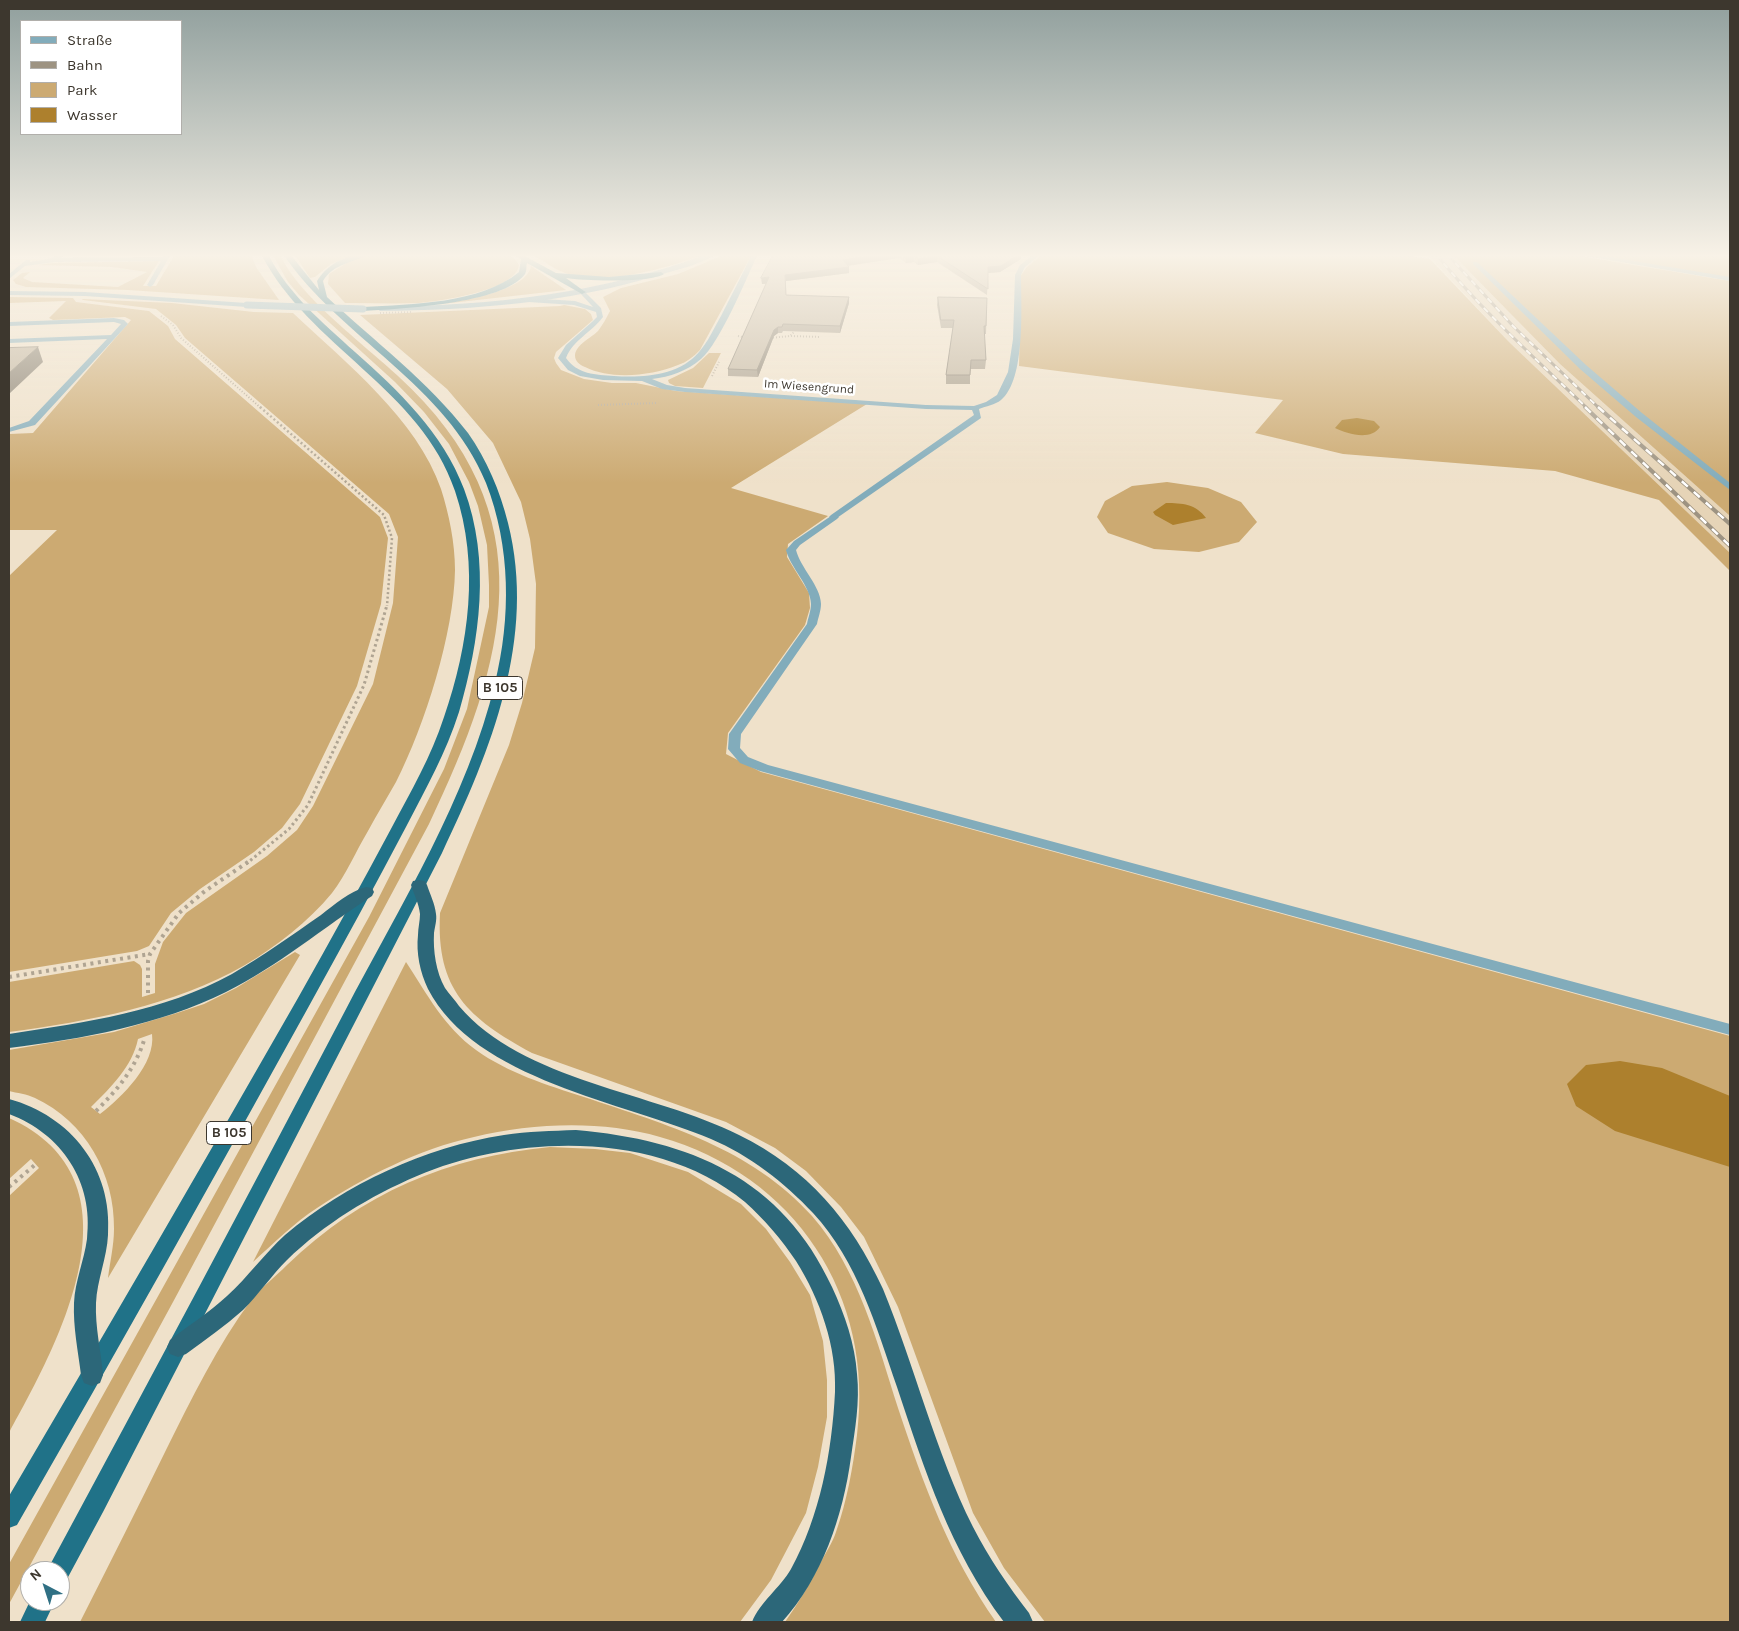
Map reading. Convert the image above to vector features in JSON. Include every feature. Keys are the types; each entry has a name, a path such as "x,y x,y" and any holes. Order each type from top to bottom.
{"highway":[{"name":"B 105","path":"9,1517 92,1375 366,892 441,748 463,675 476,581 471,528 458,486 435,442 387,385 325,330"},
{"name":"B 105","path":"64,1561 178,1348 419,885 462,798 490,726 502,683 508,644 512,584 510,552 503,515 490,479 475,451 455,423 424,389 359,330"},
{"path":"419,885 429,916 425,938 429,966 440,994 463,1021 491,1045 553,1075 721,1134 766,1161 792,1181 823,1210 850,1244 872,1285 958,1522 996,1591 1020,1622"},
{"path":"9,1041 46,1036 132,1018 200,996 266,962 328,916 366,892"},
{"path":"9,1106 37,1117 57,1133 76,1152 90,1176 97,1202 98,1233 85,1303 92,1375"},
{"path":"178,1348 235,1302 271,1262 317,1222 374,1187 421,1166 468,1150 532,1139 578,1138 619,1142 665,1152 719,1174 749,1193 777,1221 802,1252 822,1286 835,1320 845,1367 845,1410 841,1448 825,1524 793,1590 765,1622"}],"street":[{"path":"9,430 32,423 119,330"},
{"path":"588,330 564,352 562,358 566,364 573,370 598,377 642,378 675,372 686,366 703,354 717,330"},
{"name":"Im Wiesengrund","path":"642,378 665,387 685,390 926,407 975,408 999,398 1011,381 1015,366 1016,330"},
{"path":"1545,330 1583,367 1639,415 1730,487"},
{"path":"9,341 112,337"},
{"path":"975,408 978,416 797,543 791,550 793,559 813,591 816,605 812,624 734,734 734,749 744,760 764,768 1730,1030"}],"path":[{"path":"148,995 148,961 150,954 179,913 205,891 260,854 289,829 308,805 364,685 388,603 392,538 384,515 181,338 176,330"},
{"path":"790,336 795,331"},
{"path":"738,336 752,338"},
{"path":"769,338 790,336 820,337"},
{"path":"598,406 671,402 680,399 685,390"},
{"path":"9,977 150,954"},
{"path":"96,1111 118,1089 132,1071 141,1055 145,1036"},
{"path":"9,1187 36,1164"}],"shaded area":[{"path":"1498,330 1527,330 1560,364 1730,516 1730,553"}],"green space":[{"path":"122,330 170,330 175,339 380,517 388,538 381,604 357,686 300,804 282,828 254,852 200,889 171,913 149,946 137,951 9,972 9,576 57,530 9,530 9,434 33,433"},
{"path":"180,330 311,330 378,393 397,415 430,463 447,508 454,549 455,570 444,650 417,734 396,782 342,879 313,914 292,933 245,965 189,991 130,1010 100,1017 9,1032 9,982 134,961 142,969 142,997 155,993 155,964 163,942 186,913 267,856 297,830 313,806 373,684 393,603 398,537 389,514 185,338"},
{"path":"338,330 346,330 398,376 446,428 478,481 495,535 499,591 493,647 478,705 456,764 429,824 32,1561 20,1561 20,1584 9,1604 9,1564 369,917 444,769 467,709 489,607 487,545 478,506 469,482 449,444 424,412 395,382"},
{"path":"378,330 581,330 556,352 554,358 561,370 584,379 612,383 636,383 676,391 867,404 731,488 828,516 788,544 787,557 809,593 810,608 805,625 728,733 726,754 761,772 1730,1036 1730,1622 1045,1622 1004,1568 973,1513 898,1307 864,1237 841,1207 806,1171 775,1148 726,1122 532,1053 490,1027 474,1014 460,999 450,982 440,940 440,913 509,745 522,703 535,648 536,584 530,539 521,502 493,443 447,389"},
{"path":"711,330 700,350 690,359 656,372 631,375 607,374 595,371 577,361 575,356 578,348 598,331"},
{"path":"1020,330 1498,330 1730,553 1730,571 1659,500 1555,471 1343,454 1255,433 1283,400 1019,366"},
{"path":"1527,330 1730,330 1730,516 1560,364"},
{"path":"709,353 721,353 703,388 675,386 669,383 668,380 693,368"},
{"path":"1167,482 1208,488 1241,502 1257,522 1239,542 1199,552 1154,549 1108,533 1097,517 1105,501 1132,486"},
{"path":"295,952 300,955 108,1278 114,1229 113,1209 103,1169 94,1152 69,1120 35,1098 9,1091 9,1050 114,1032 204,1004 236,988","holes":["152,1034 149,1057 143,1068 118,1099 100,1114 91,1107 126,1068 138,1039"]},
{"path":"406,962 445,1020 465,1041 488,1058 528,1078 677,1129 735,1156 762,1173 788,1193 812,1216 828,1237 854,1283 874,1332 898,1408 939,1519 979,1597 996,1622 785,1622 805,1592 832,1542 846,1496 857,1435 859,1384 853,1335 838,1290 816,1248 786,1211 750,1180 708,1155 660,1137 614,1128 591,1126 543,1126 474,1137 433,1149 392,1165 373,1175 300,1220 253,1262"},
{"path":"9,1118 51,1146 74,1180 83,1221 80,1264 68,1309 50,1354 9,1433 9,1196 39,1168 31,1159 9,1179"},
{"path":"550,1147 630,1153 688,1172 741,1204 766,1229 790,1262 810,1295 823,1341 827,1380 827,1417 818,1467 806,1513 771,1580 740,1622 80,1622 185,1411 227,1335 260,1290 316,1240 345,1218 376,1199 408,1183 441,1170 476,1160 512,1152"}],"water":[{"path":"1357,418 1374,421 1380,427 1371,434 1365,435 1352,434 1335,428 1342,420"},
{"path":"1166,503 1188,505 1198,510 1206,518 1173,525 1153,512"},
{"path":"1620,1061 1662,1068 1730,1096 1730,1167 1615,1131 1576,1106 1567,1084 1586,1065"}],"building":[{"path":"745,330 774,330 757,370 728,369"},
{"path":"953,330 984,330 986,360 971,360 970,375 946,375"},
{"path":"38,347 9,373 9,348"}],"railway":[{"path":"1506,330 1587,408"},
{"path":"1517,330 1599,408"},
{"path":"1585,407 1730,546"},
{"path":"1598,407 1730,524"}]}
